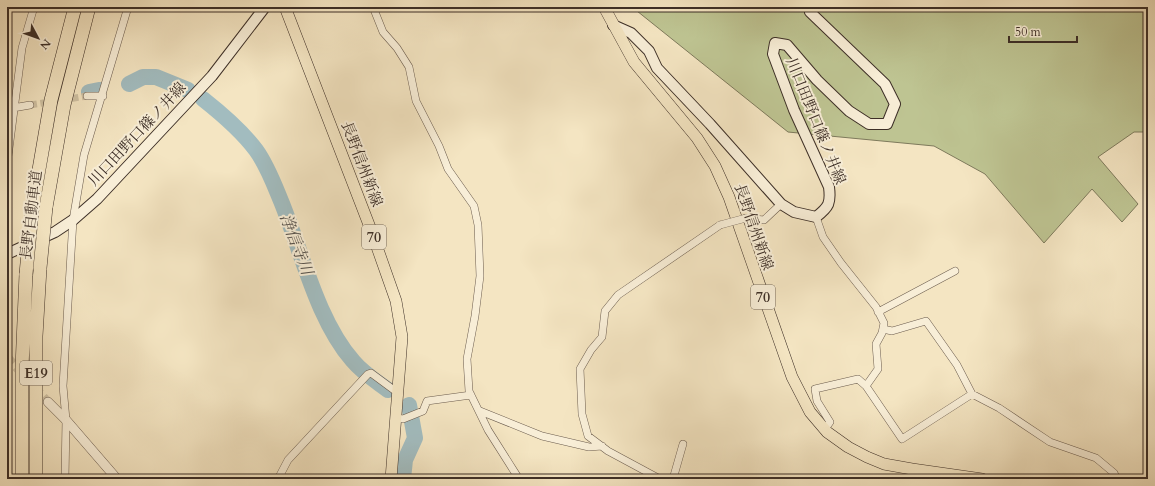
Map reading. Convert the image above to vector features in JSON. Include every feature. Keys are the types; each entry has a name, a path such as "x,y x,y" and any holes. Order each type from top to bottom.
{"highway":[{"name":"長野自動車道","path":"22,479 22,375 26,274 32,210 51,100 74,7"},
{"name":"長野自動車道","path":"36,479 36,349 40,268 46,207 64,104 88,7"}],"main road":[{"name":"川口田野口篠ノ井線","path":"8,251 55,232 73,220 97,199 202,87 265,7"},
{"name":"長野信州新線","path":"285,7 371,230 396,301 402,337 398,393 400,418 391,479"},
{"name":"長野信州新線","path":"604,7 634,62 697,138 715,166 729,197 792,377 810,412 825,429 848,447 884,464 982,479"},
{"name":"川口田野口篠ノ井線","path":"812,7 810,12 821,24 885,84 895,104 887,124 870,124 849,111 817,80 787,45 774,43 773,54 794,110 829,187 830,201 823,211 816,217"},
{"path":"613,25 631,33 649,51 657,68 710,124 781,204 794,212 816,217"}],"street":[{"path":"7,164 11,108 22,48 34,7"},
{"path":"65,479 66,420 63,386 73,220 84,155 92,122 103,96 128,7"},
{"path":"373,7 382,32 397,48 409,67 416,101 439,146 448,169 474,206 478,225 480,276 467,359 469,390 488,430 519,479"},
{"path":"87,96 103,96"},
{"path":"11,108 30,105"},
{"path":"660,479 602,446 588,436 582,414 579,379 580,369 591,350 602,337 605,311 618,295 720,225 746,218 764,220 781,204"},
{"path":"816,217 823,237 878,312 884,323 876,344 878,369 866,386"},
{"path":"878,312 956,271"},
{"path":"883,328 892,331 926,321 957,365 972,394 999,408 1050,442 1096,458 1114,473 1117,479"},
{"path":"278,479 288,460 371,373 398,393"},
{"path":"825,429 830,422 817,401 815,388 858,379 866,386 902,439 972,394"},
{"path":"400,418 423,411 427,401 471,395"},
{"path":"48,402 66,420 117,479"},
{"path":"480,411 542,436 589,447 602,446"},
{"path":"674,479 683,444"}],"green space":[{"path":"632,7 1148,7 1148,132 1134,132 1098,157 1138,204 1122,222 1092,189 1044,243 985,174 934,146 788,132"}],"waterway":[{"name":"浄信寺川","path":"129,84 143,77 156,77 188,90"},
{"name":"浄信寺川","path":"89,92 99,90"},
{"name":"浄信寺川","path":"203,99 238,129 260,156 276,188 311,285 330,326 340,344 353,361 370,377 388,390"},
{"name":"浄信寺川","path":"403,479 405,460 415,438 409,405"}],"tunnel":[{"path":"30,105 87,96"},
{"path":"7,357 48,402"}]}
